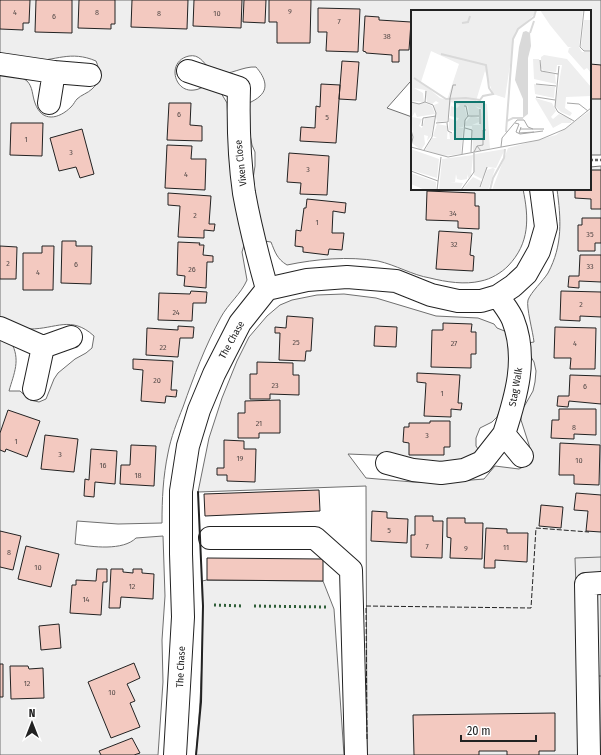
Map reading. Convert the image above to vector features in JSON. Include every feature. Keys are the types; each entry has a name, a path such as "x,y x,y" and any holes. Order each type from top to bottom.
{"street":[{"path":"0,64 54,72 90,75"},
{"name":"Vixen Close","path":"188,71 239,88 238,130 244,192 254,240 267,289"},
{"path":"49,103 54,72"},
{"path":"267,289 307,280 347,277 396,282 431,295 458,301 482,301 498,296 513,286 526,274 539,251 546,227 541,190"},
{"name":"The Chase","path":"176,755 183,617 181,491 188,446 214,374 240,323 267,289"},
{"name":"Stag Walk","path":"498,296 513,319 520,346 520,373 513,406 504,434"},
{"path":"0,328 43,348 71,337"},
{"path":"34,389 43,348"},
{"path":"483,437 504,434"},
{"path":"504,434 522,456"},
{"path":"386,463 413,470 441,473 464,470 482,462 504,434"},
{"path":"210,538 315,538 351,570 356,755"},
{"path":"589,755 594,649 586,584 601,583"}],"shaded area":[{"path":"0,0 601,0 601,155 591,155 591,10 411,10 411,82 387,108 411,117 411,190 523,190 527,220 526,230 524,239 515,257 508,266 496,275 485,280 469,283 423,277 385,263 367,259 332,259 287,265 284,263 277,255 271,242 264,241 251,192 255,166 255,152 252,145 246,114 249,103 258,98 265,89 263,77 256,67 223,74 219,73 209,68 196,56 189,56 182,59 177,64 175,76 182,87 187,90 197,90 206,86 221,93 227,103 231,168 245,242 242,252 247,280 224,312 215,328 174,430 169,447 165,471 162,523 118,524 77,521 75,544 107,547 123,545 136,538 163,536 165,596 162,640 163,682 158,755 0,755 0,338 11,342 16,355 16,366 9,391 20,391 30,400 39,402 46,399 58,373 75,359 92,348 94,336 78,326 63,325 30,329 0,319 0,74 17,76 27,81 38,109 42,114 51,117 66,111 76,100 89,92 97,83 99,72 96,61 78,56 31,61 0,56"},
{"path":"601,166 601,755 367,755 366,486 198,492 209,438 222,398 237,361 249,337 267,316 280,305 292,300 317,295 344,294 376,298 436,316 478,318 494,324 497,328 507,332 510,371 502,405 497,417 492,422 480,428 476,438 476,446 482,455 474,460 432,465 397,456 348,454 366,478 413,482 447,482 484,479 495,466 519,469 525,466 531,451 521,420 521,412 533,391 536,371 534,362 528,352 528,343 534,342 528,300 548,273 556,252 560,232 557,190 591,190 591,167"},
{"path":"601,557 601,676 579,676 575,558"},
{"path":"202,581 323,581 334,609 344,755 196,755 202,668"}],"building":[{"path":"0,0 30,0 29,23 23,23 23,30 0,29"},
{"path":"36,0 72,0 72,33 35,32"},
{"path":"79,0 115,0 115,24 111,24 111,29 78,28"},
{"path":"132,0 188,0 187,29 131,27"},
{"path":"194,0 242,0 241,28 193,26"},
{"path":"244,0 266,0 265,23 243,22"},
{"path":"269,0 311,0 310,43 277,43 277,22 269,22"},
{"path":"318,8 360,9 358,52 326,51 327,32 318,32"},
{"path":"365,16 379,17 379,20 411,22 409,50 399,50 399,62 392,62 392,55 366,53 363,51"},
{"path":"342,61 359,62 356,100 339,99"},
{"path":"591,64 601,65 601,99 591,99"},
{"path":"321,84 340,85 336,143 300,141 301,127 315,128 316,106 320,107"},
{"path":"169,103 191,103 190,125 202,126 202,141 167,140"},
{"path":"11,123 43,123 42,156 10,155"},
{"path":"82,129 94,174 80,178 76,167 59,171 50,138"},
{"path":"167,145 192,146 191,159 206,159 205,190 165,188"},
{"path":"289,153 329,156 327,195 300,194 301,183 287,182"},
{"path":"591,170 601,170 601,209 591,209 591,199 575,198 575,190 591,190"},
{"path":"427,191 475,193 475,206 479,206 479,229 458,228 458,221 426,220"},
{"path":"168,193 211,196 209,224 215,224 214,231 204,230 204,238 178,237 180,206 168,205"},
{"path":"307,199 346,203 345,213 333,211 332,233 344,233 342,250 329,249 328,255 303,252 303,247 295,246 296,230 301,231 304,208 306,208"},
{"path":"582,218 601,218 601,243 595,243 595,251 578,251 578,225 582,225"},
{"path":"439,231 472,233 470,255 474,256 473,271 436,269"},
{"path":"62,241 76,241 76,246 92,246 91,284 61,283"},
{"path":"178,242 200,243 199,245 204,245 203,255 213,256 213,262 207,262 206,288 184,286 185,276 177,275"},
{"path":"0,246 17,247 16,279 0,279"},
{"path":"42,246 54,246 53,290 23,290 23,253 42,253"},
{"path":"580,255 601,255 601,282 579,281 579,288 568,287 569,276 579,276"},
{"path":"191,291 207,292 206,303 193,303 192,321 158,320 159,293 190,294"},
{"path":"561,291 601,292 601,317 580,316 580,321 560,320"},
{"path":"287,316 313,318 311,351 306,351 305,361 279,360 280,333 275,333 275,327 286,328"},
{"path":"443,323 472,324 471,332 476,332 476,354 471,354 471,368 431,367 432,330 443,330"},
{"path":"178,326 194,327 193,338 180,338 178,357 146,355 147,328 178,330"},
{"path":"375,326 397,327 396,347 374,346"},
{"path":"555,327 596,328 595,369 570,369 571,358 554,358"},
{"path":"133,359 173,361 171,390 177,390 176,397 166,396 165,403 141,401 143,370 133,369"},
{"path":"257,362 293,363 293,375 299,375 299,395 270,394 270,399 250,399 250,374 257,374"},
{"path":"417,373 460,375 458,403 462,403 461,410 451,409 451,417 424,416 426,383 417,382"},
{"path":"570,375 601,376 601,404 569,401 568,407 557,406 558,396 569,396"},
{"path":"280,400 280,433 259,433 259,438 238,438 238,413 245,413 245,401"},
{"path":"559,409 596,409 596,435 574,434 574,439 551,438 552,420 559,420"},
{"path":"8,410 40,421 27,457 6,449 5,452 0,450 0,433"},
{"path":"430,421 450,421 450,447 444,447 444,455 409,455 409,443 403,442 404,427 409,427 409,423 430,423"},
{"path":"45,435 78,439 74,472 41,469"},
{"path":"224,440 244,441 244,449 256,449 255,482 227,481 227,475 217,475 217,468 224,468"},
{"path":"560,443 600,445 599,485 574,484 574,475 559,475"},
{"path":"131,445 156,446 154,486 120,484 121,465 130,465"},
{"path":"91,449 117,451 115,484 95,482 94,497 84,496 85,479 89,480"},
{"path":"319,490 320,511 205,516 204,494"},
{"path":"576,493 601,495 601,532 586,531 588,511 574,510"},
{"path":"541,505 563,507 561,528 539,526"},
{"path":"372,511 387,512 387,518 408,519 407,543 371,541"},
{"path":"415,516 433,516 433,521 443,521 442,558 411,557 411,535 415,535"},
{"path":"447,518 465,518 465,523 483,523 482,559 450,558 451,538 447,537"},
{"path":"486,528 507,529 507,533 528,533 527,562 495,560 495,568 484,568"},
{"path":"0,531 21,536 13,570 0,567"},
{"path":"26,546 59,554 51,587 18,579"},
{"path":"207,558 323,559 323,581 207,580"},
{"path":"97,569 107,569 107,582 103,582 101,615 70,613 72,585 76,585 76,580 96,581"},
{"path":"111,569 123,569 123,572 133,573 133,569 142,569 142,573 154,574 153,599 121,597 120,608 109,608"},
{"path":"59,624 61,648 41,650 39,626"},
{"path":"134,663 140,678 127,684 135,701 130,703 140,727 111,738 88,682"},
{"path":"0,664 3,664 3,697 0,697"},
{"path":"10,666 28,666 29,669 43,668 44,698 11,699"},
{"path":"555,713 555,751 539,751 539,755 507,755 507,751 479,751 479,755 414,755 413,715"},
{"path":"132,738 140,753 134,755 101,755 99,751"}],"hedge":[{"path":"214,605 244,606"},
{"path":"254,606 326,607"}],"fence":[{"path":"367,739 366,606 531,608 536,528 589,532"}],"wall":[{"path":"196,755 201,702 203,606 198,492"}]}
